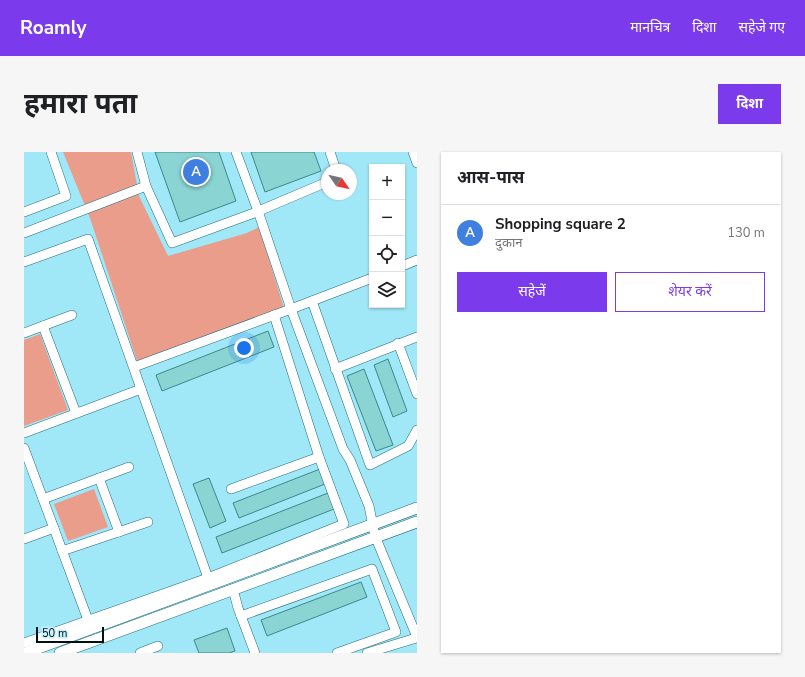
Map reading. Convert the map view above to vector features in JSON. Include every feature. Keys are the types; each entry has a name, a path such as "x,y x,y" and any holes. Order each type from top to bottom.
{"street":[{"path":"24,212 66,196 51,152"},
{"path":"137,152 146,186 172,243 258,211 321,185"},
{"path":"236,152 258,211 291,309 343,449 350,460 369,506 372,525 416,637 367,653"},
{"path":"330,152 334,164"},
{"path":"413,152 417,163"},
{"path":"24,233 146,186"},
{"path":"24,262 88,239 208,578"},
{"path":"405,265 417,260"},
{"path":"134,367 369,279"},
{"path":"312,301 370,465 408,446 417,430"},
{"path":"24,333 72,315"},
{"path":"24,643 208,578 344,524 319,457 274,315"},
{"path":"43,326 76,413"},
{"path":"335,369 398,343 417,337"},
{"path":"398,343 417,394"},
{"path":"24,433 141,389"},
{"path":"24,448 88,620"},
{"path":"231,489 319,457"},
{"path":"43,499 129,467"},
{"path":"99,478 119,532"},
{"path":"26,653 417,508"},
{"path":"62,551 148,522"},
{"path":"60,653 417,522"},
{"path":"24,539 54,528"},
{"path":"241,616 372,569 396,632 336,653"},
{"path":"233,589 241,616 255,653"},
{"path":"140,653 158,646"}],"shaded area":[{"path":"63,152 131,152 139,196 168,256 247,233 259,227 284,308 139,367 90,218"},
{"path":"40,334 68,410 24,426 24,340"},
{"path":"94,489 108,527 68,541 54,504"}],"building":[{"path":"155,152 219,152 236,201 180,222"},
{"path":"251,152 314,152 321,171 265,192"},
{"path":"268,331 274,347 162,391 156,375"},
{"path":"388,359 407,411 393,417 374,365"},
{"path":"364,369 393,445 376,451 347,376"},
{"path":"320,469 325,484 239,518 233,503"},
{"path":"209,478 226,521 210,528 193,484"},
{"path":"328,493 334,509 222,553 216,537"},
{"path":"361,582 367,597 267,636 261,620"},
{"path":"227,628 235,651 229,653 199,653 194,640"}],"place":[{"name":"Shopping square 2","path":"196,172"}]}
